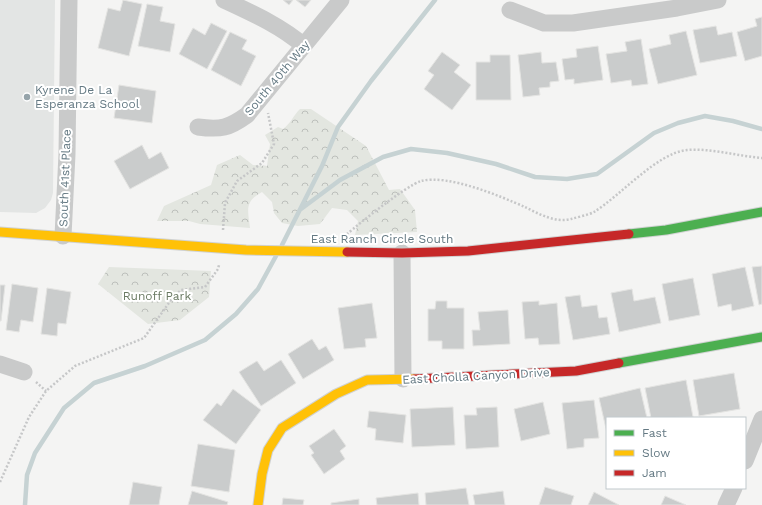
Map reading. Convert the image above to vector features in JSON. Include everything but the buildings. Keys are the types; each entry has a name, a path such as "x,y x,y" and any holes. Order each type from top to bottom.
{"street":[{"name":"South 41st Place","path":"63,236 67,154 69,0"},
{"path":"224,0 273,25 293,37 304,46"},
{"name":"South 40th Way","path":"198,127 214,129 227,127 247,115 341,0"},
{"path":"510,10 544,23 573,22 677,8 718,0"},
{"name":"East Ranch Circle South","path":"0,232 246,250 300,252 468,251 537,245 666,230 762,212"},
{"path":"402,252 403,379"},
{"name":"East Cholla Canyon Drive","path":"258,505 262,474 268,450 282,428 336,394 367,380 449,379 576,371 762,337"},
{"path":"0,364 24,372"},
{"path":"746,459 762,419"},
{"path":"726,505 734,489"}],"path":[{"path":"0,482 29,417 46,391 75,366 144,338 171,300 181,290 205,287 218,269 222,249 225,203 237,181 262,163 274,144 268,112 257,103"},
{"path":"327,252 388,202 421,181 444,180 499,195 547,218 569,220 593,212 666,158 686,150 762,158"}],"shaded area":[{"name":"Kyrene De La Esperanza School","path":"0,0 55,0 53,193 51,200 45,208 36,213 0,212"}],"green space":[{"path":"300,109 311,109 366,146 389,190 400,189 415,210 417,232 355,235 358,221 347,210 332,208 320,224 298,226 282,223 274,213 272,202 262,192 252,199 248,207 250,228 200,224 189,221 157,221 164,206 211,185 217,165 240,155 253,165 267,166 270,144 265,135 278,127 283,129"},
{"name":"Runoff Park","path":"109,267 211,271 209,297 180,320 148,324 98,284"}],"waterway":[{"path":"282,245 322,166 338,127 371,81 435,0"},
{"path":"301,209 340,180 383,157 411,149 447,153 496,164 535,177 567,179 597,174 654,133 678,123 705,116 733,121 762,129"},
{"path":"25,505 27,475 35,453 64,408 94,383 145,366 205,340 236,314 258,289 276,256"}],"traffic: fast":[{"path":"629,234 666,230 762,212"},
{"path":"619,363 762,337"}],"traffic: slow":[{"path":"0,232 246,250 347,252"},
{"path":"258,505 262,474 268,450 282,428 336,394 367,380 414,379"}],"traffic: jam":[{"path":"347,252 402,253 468,251 629,234"},
{"path":"414,379 576,371 619,363"}],"place":[{"name":"Kyrene De La Esperanza School","path":"27,97"}]}
